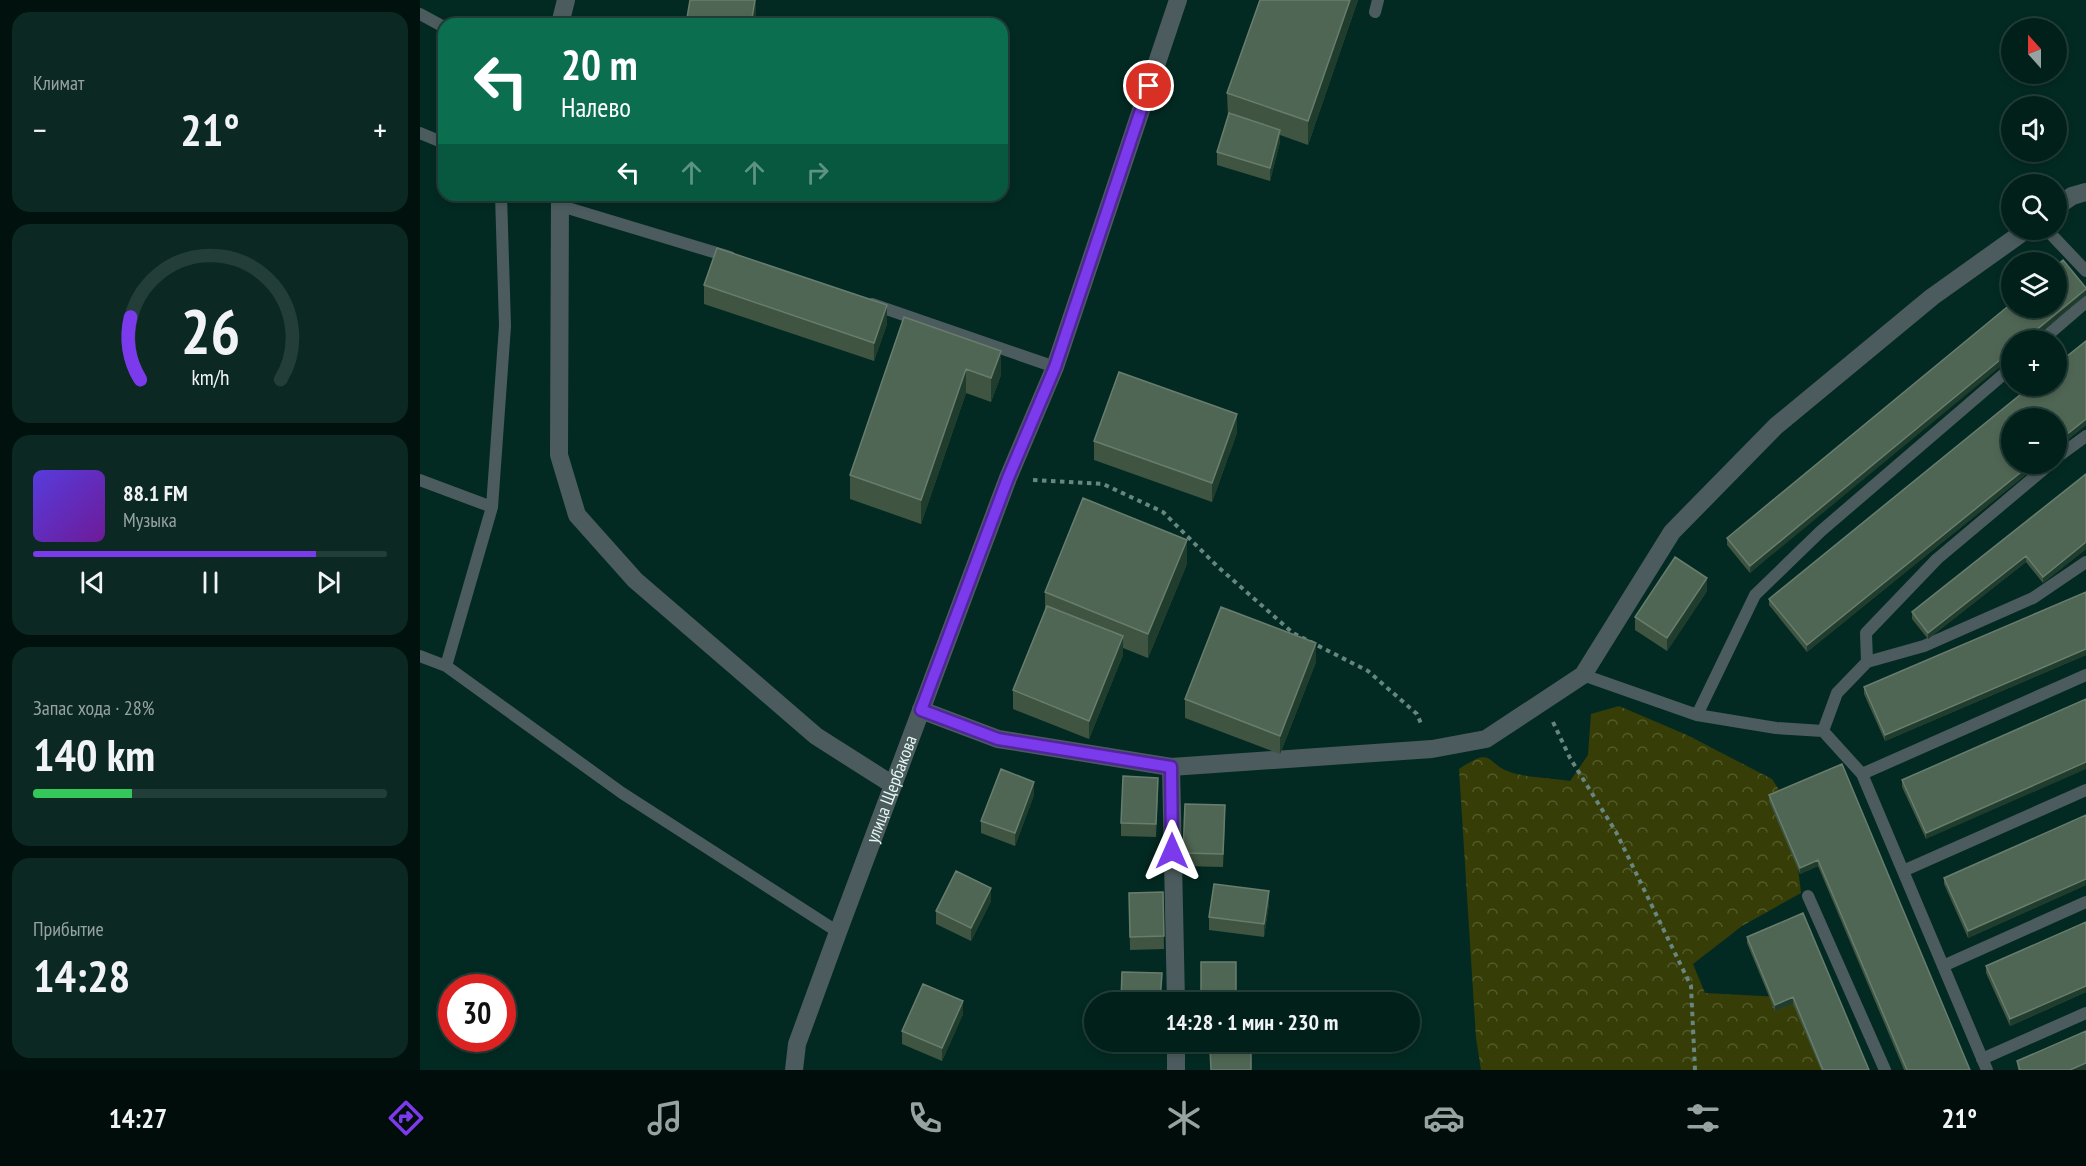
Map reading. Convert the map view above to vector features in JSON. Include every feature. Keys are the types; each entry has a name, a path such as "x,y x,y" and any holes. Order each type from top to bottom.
{"street":[{"path":"562,18 566,0"},
{"name":"улица Щербакова","path":"794,1070 797,1044 838,932 1008,478 1055,367 1178,0"},
{"path":"2067,199 2086,192"},
{"path":"561,201 559,455 577,515 635,580 816,736 893,785"},
{"path":"921,710 998,739 1171,767 1432,749 1486,739 1544,703 1583,675 1672,532 1760,443 1932,297 2012,240"},
{"path":"1171,767 1176,992"},
{"path":"1176,1052 1176,1070"}],"lane":[{"path":"420,14 438,24"},
{"path":"420,133 438,140"},
{"path":"446,666 492,507 505,326 501,201"},
{"path":"564,201 744,261"},
{"path":"2057,240 2086,271"},
{"path":"856,298 1055,367"},
{"path":"2054,330 2086,302"},
{"path":"1697,715 1755,595 1821,531 2001,376"},
{"path":"2067,450 2086,436"},
{"path":"1867,662 1866,633 1937,559 2037,474"},
{"path":"420,480 492,507"},
{"path":"1823,731 1837,693 1867,662 1924,646 2033,598 2086,562"},
{"path":"420,656 446,666 622,793 838,932"},
{"path":"1583,675 1697,715 1776,728 1823,731 1862,774 1984,1064 2086,1013"},
{"path":"1862,774 2086,675"},
{"path":"1903,871 2086,789"},
{"path":"1808,896 1885,1070"},
{"path":"1943,966 2086,902"}],"path":[{"path":"1008,478 1103,484 1163,513 1217,566 1293,633 1368,671 1417,714 1432,749"},
{"path":"1544,703 1570,758 1616,832 1691,986 1695,1070"}],"green space":[{"path":"1619,706 1687,735 1772,779 1791,808 1801,893 1742,926 1693,964 1705,993 1799,998 1829,1070 1481,1070 1476,1038 1459,769 1485,757 1504,770 1513,773 1570,781 1588,755 1591,714"}],"building":[{"path":"690,0 755,0 752,18 687,18"},
{"path":"1260,0 1350,0 1308,121 1227,93"},
{"path":"1229,113 1280,130 1270,168 1217,152"},
{"path":"717,248 887,305 874,343 704,285"},
{"path":"2067,265 2086,288 2067,305"},
{"path":"2001,312 2001,318 2051,318 2036,330 2001,330 2001,359 1750,566 1727,538"},
{"path":"904,317 1001,351 991,378 966,369 921,500 850,475"},
{"path":"2086,341 2086,419 2067,434 2067,408 2004,408 2019,396 2067,396 2067,356"},
{"path":"1119,372 1237,414 1212,483 1094,441"},
{"path":"2001,410 2001,474 2019,474 1807,645 1769,599"},
{"path":"2086,474 2086,542 2043,577 2026,556 1928,633 1912,612"},
{"path":"1083,498 1187,540 1148,634 1045,592"},
{"path":"1675,557 1707,578 1667,638 1635,617"},
{"path":"2086,592 2086,649 1885,735 1864,687"},
{"path":"1047,606 1123,636 1089,721 1013,690"},
{"path":"1221,607 1316,643 1280,736 1185,699"},
{"path":"2086,699 2086,762 1926,833 1902,780"},
{"path":"1842,764 1970,1070 1907,1070 1818,860 1800,868 1769,795"},
{"path":"1001,769 1034,782 1015,833 981,821"},
{"path":"1123,776 1158,778 1156,824 1121,823"},
{"path":"1185,804 1225,805 1223,854 1183,853"},
{"path":"2086,815 2086,879 1968,931 1944,878"},
{"path":"956,871 991,888 971,928 936,911"},
{"path":"1214,884 1269,891 1264,924 1209,917"},
{"path":"1163,892 1164,936 1130,937 1129,893"},
{"path":"1803,913 1869,1070 1823,1070 1793,997 1775,1005 1747,937"},
{"path":"2086,922 2086,986 2010,1019 1986,966"},
{"path":"1201,962 1236,962 1236,992 1201,992"},
{"path":"1122,972 1162,973 1161,992 1121,992"},
{"path":"923,984 963,1001 942,1048 902,1031"},
{"path":"2086,1031 2086,1063 2070,1070 2020,1070 2017,1061"},
{"path":"1210,1052 1251,1052 1251,1070 1211,1070"}],"route":[{"path":"1149,86 1055,367 1008,478 921,710 998,739 1171,767 1172,851"}]}
